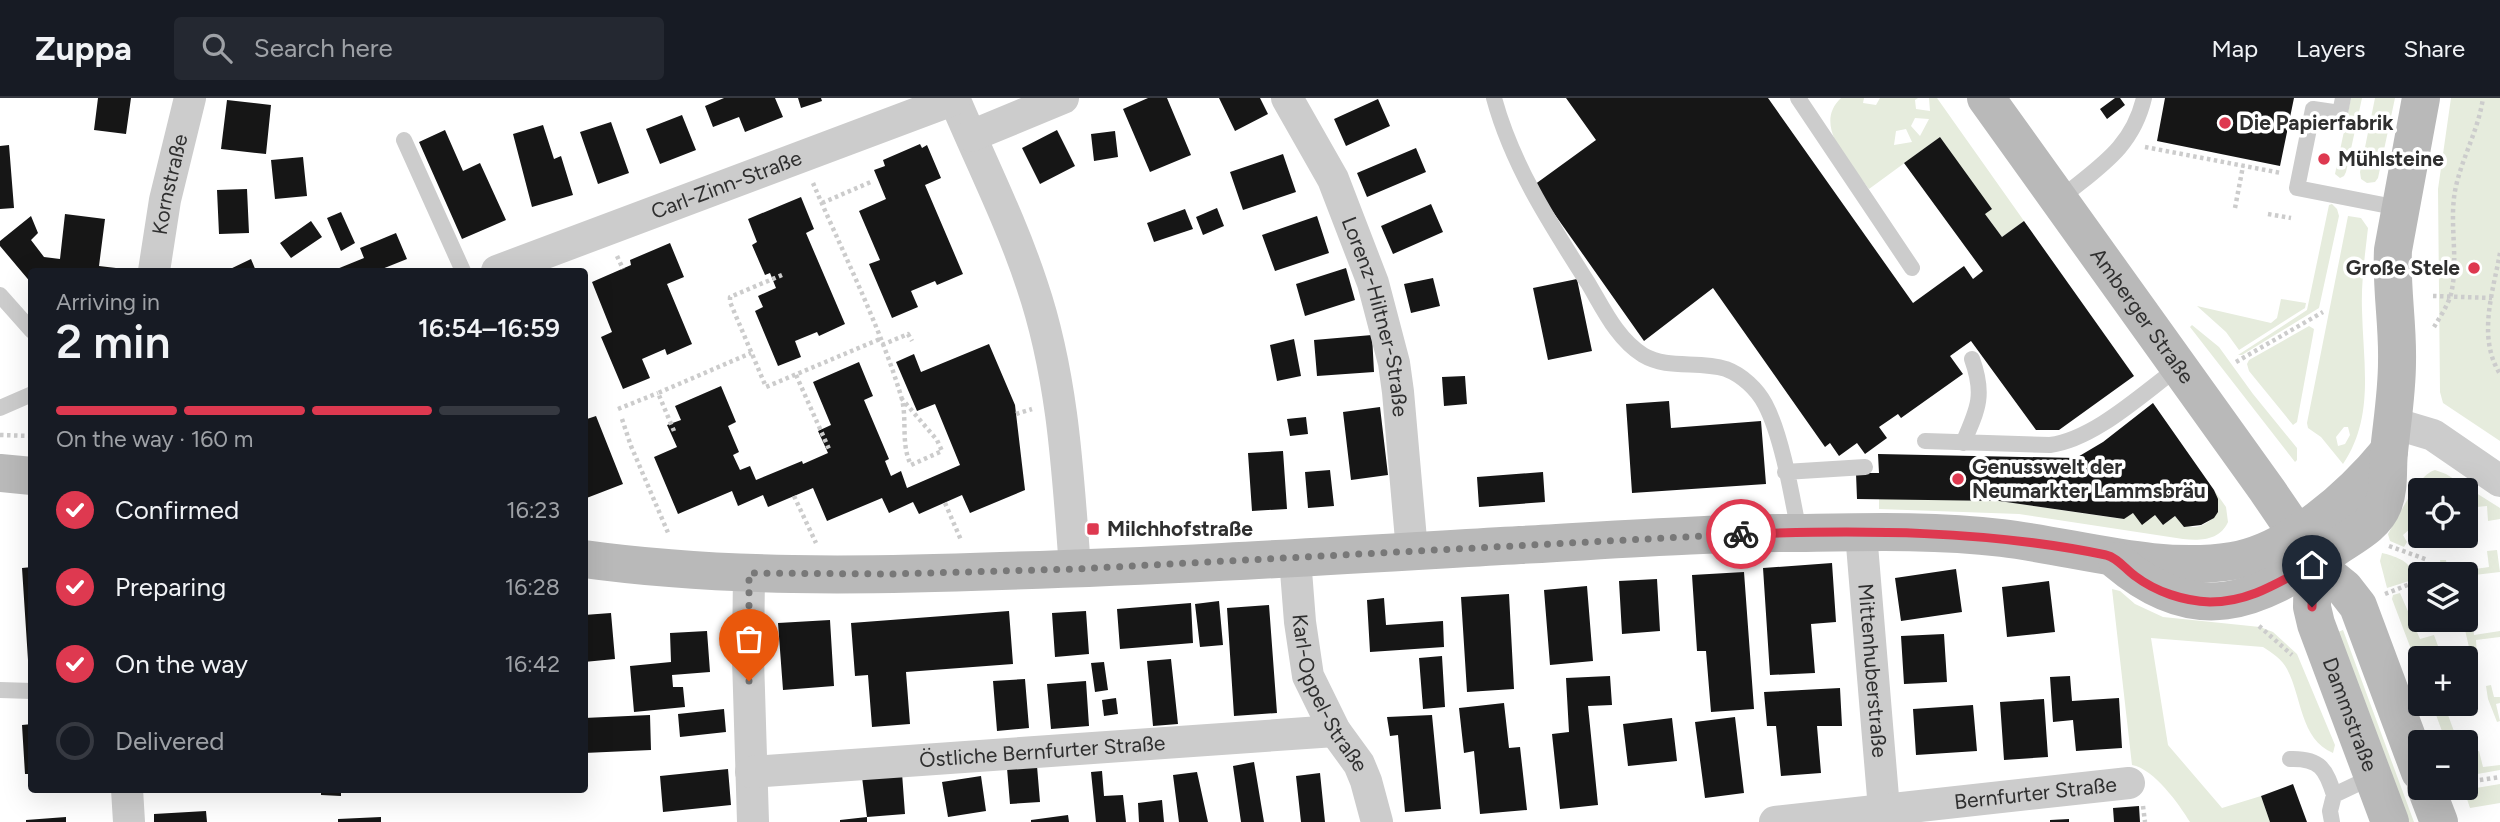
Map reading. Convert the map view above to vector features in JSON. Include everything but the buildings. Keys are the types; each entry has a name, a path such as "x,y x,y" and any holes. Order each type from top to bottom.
{"main road":[{"name":"Amberger Straße","path":"1986,98 2179,366 2305,549"},
{"path":"2110,556 2141,580 2167,593 2197,601 2243,607 2264,591 2305,549 2357,487 2391,437 2397,360 2392,270 2399,208 2421,98"},
{"path":"588,560 663,569 749,573 891,574 1075,569 1686,536 1799,533 1973,535 2161,563 2207,564 2233,561 2268,551 2305,549 2358,606 2408,740"},
{"name":"Dammstraße","path":"2305,549 2316,625 2390,822"},
{"path":"2431,800 2439,822"}],"street":[{"name":"Kornstraße","path":"154,268 165,200 190,98"},
{"path":"971,136 1063,98"},
{"name":"Lorenz-Hiltner-Straße","path":"1287,98 1333,179 1373,283 1394,362 1412,551"},
{"path":"955,99 1033,286 1059,400 1066,450 1075,569"},
{"name":"Carl-Zinn-Straße","path":"505,268 955,99"},
{"path":"2391,437 2433,435 2500,481"},
{"name":"Mittenhuberstraße","path":"1861,533 1884,809"},
{"name":"Karl-Oppel-Straße","path":"1295,558 1308,676 1335,731 1359,764 1377,822"},
{"path":"749,573 748,658 753,822"},
{"name":"Östliche Bernfurter Straße","path":"751,772 1335,731"},
{"name":"Bernfurter Straße","path":"1775,822 2129,783"},
{"path":"127,793 129,822"}],"lane":[{"path":"1494,98 1528,183 1617,331 1641,354 1660,363 1725,369 1746,380 1764,402 1776,433 1799,533"},
{"path":"2060,199 2126,142 2139,119 2144,98"},
{"path":"2343,98 2340,113 2313,108 2297,188 2399,208"},
{"path":"1806,101 1912,268"},
{"path":"404,140 462,268"},
{"path":"0,295 28,326"},
{"path":"1964,443 1979,403 1981,388 1972,359"},
{"path":"1926,441 2050,445 2068,443 2109,418 2179,366"},
{"path":"0,408 28,396"},
{"path":"1785,472 1865,467"},
{"path":"0,690 28,691"},
{"path":"2290,759 2306,760 2321,766 2334,795 2330,811 2332,822"},
{"path":"2334,795 2374,776"}],"path":[{"path":"2434,327 2450,297 2453,283 2453,204 2483,98"},
{"path":"2126,142 2299,176"},
{"path":"802,156 880,339 902,399 906,455 911,465 942,451 937,440 902,399"},
{"path":"2235,208 2243,166"},
{"path":"822,203 873,181"},
{"path":"2268,214 2291,218"},
{"path":"2500,253 2487,330 2488,348 2500,373"},
{"path":"782,275 730,297 766,387 880,339"},
{"path":"2433,296 2492,298"},
{"path":"2236,362 2323,312"},
{"path":"882,345 908,334 912,341"},
{"path":"618,410 751,353"},
{"path":"796,374 829,449"},
{"path":"658,393 674,431"},
{"path":"622,418 631,446 670,537"},
{"path":"0,435 28,436"},
{"path":"18,464 23,436"},
{"path":"794,496 821,553"},
{"path":"945,503 966,551"},
{"path":"2380,542 2428,560"},
{"path":"2381,596 2408,585"},
{"path":"2243,607 2295,658"},
{"path":"2478,780 2500,777"}],"green space":[{"path":"1841,98 1864,98 1863,103 1876,105 1880,98 1918,98 1915,100 1916,109 1930,111 1929,98 1937,98 2024,221 2002,237 1985,214 1940,137 1869,189 1837,145 1830,121 1833,109","holes":["1915,118 1929,119 1920,136 1911,126","1906,129 1912,142 1894,145 1896,131"]},
{"path":"2351,98 2362,98 2346,172 2340,178 2335,174"},
{"path":"2375,98 2395,98 2378,178 2375,182 2367,183 2361,179 2360,172"},
{"path":"2451,98 2500,98 2500,441 2443,403 2440,392 2438,189"},
{"path":"2332,204 2339,216 2319,308 2238,355 2307,310 2329,205"},
{"path":"2348,216 2361,218 2368,228 2362,300 2365,389 2360,428 2343,464 2321,437 2308,428","holes":["2344,427 2348,427 2350,435 2345,444 2338,446 2336,437"]},
{"path":"2281,299 2306,303 2305,308 2239,350 2226,332 2197,306 2271,323 2277,318"},
{"path":"2192,325 2219,347 2297,448 2295,462 2190,327"},
{"path":"2309,326 2314,329 2297,422 2293,425 2249,371 2247,364 2249,360"},
{"path":"2435,470 2452,478 2423,478"},
{"path":"2214,490 2226,507 2228,522 2215,536 2197,540 2019,514 1879,509 1879,498 1999,501 2123,519 2133,513 2155,515 2163,525 2175,516 2185,525 2196,527 2208,522 2218,512 2218,500"},
{"path":"2478,494 2500,508 2500,519 2488,521 2487,506 2478,507"},
{"path":"2408,500 2408,531 2403,535 2407,542 2404,547 2390,541 2388,534"},
{"path":"2497,550 2500,572 2478,575 2478,569 2489,567 2487,551"},
{"path":"2382,553 2405,562 2408,564 2408,581 2387,588 2380,561"},
{"path":"2112,589 2163,617 2260,627 2273,632 2297,654 2335,745 2333,753 2322,747 2308,728 2285,665 2263,647 2151,638 2168,745 2222,808 2261,796 2270,822 2190,822 2157,780 2132,765"},
{"path":"2400,593 2408,611 2408,632 2417,632 2420,639 2434,635 2438,646 2410,646 2392,599 2393,595"},
{"path":"2343,630 2414,822 2404,822 2335,633"},
{"path":"2500,631 2500,637 2476,640 2476,646 2469,646 2466,632 2474,632 2474,635"},
{"path":"2491,685 2494,697 2500,697 2500,703 2496,704 2500,721 2497,722 2488,699 2486,686"},
{"path":"2436,716 2448,716 2454,730 2442,730"},
{"path":"2478,751 2483,767 2500,765 2500,770 2478,774"},
{"path":"2500,784 2500,803 2470,808 2467,800 2478,800 2478,788"}],"way so far":[{"path":"749,681 749,573 957,573 1163,566 1741,534"}],"place":[{"name":"Die Papierfabrik","path":"2225,123"},
{"name":"Mühlsteine","path":"2324,159"},
{"name":"Große Stele","path":"2474,268"},
{"name":"Genusswelt der Neumarkter Lammsbräu","path":"1958,479"},
{"name":"Milchhofstraße","path":"1093,529"}],"route":[{"path":"1741,534 1908,533 2009,539 2110,556 2152,587 2183,598 2209,602 2256,595 2313,564 2312,607"}]}
